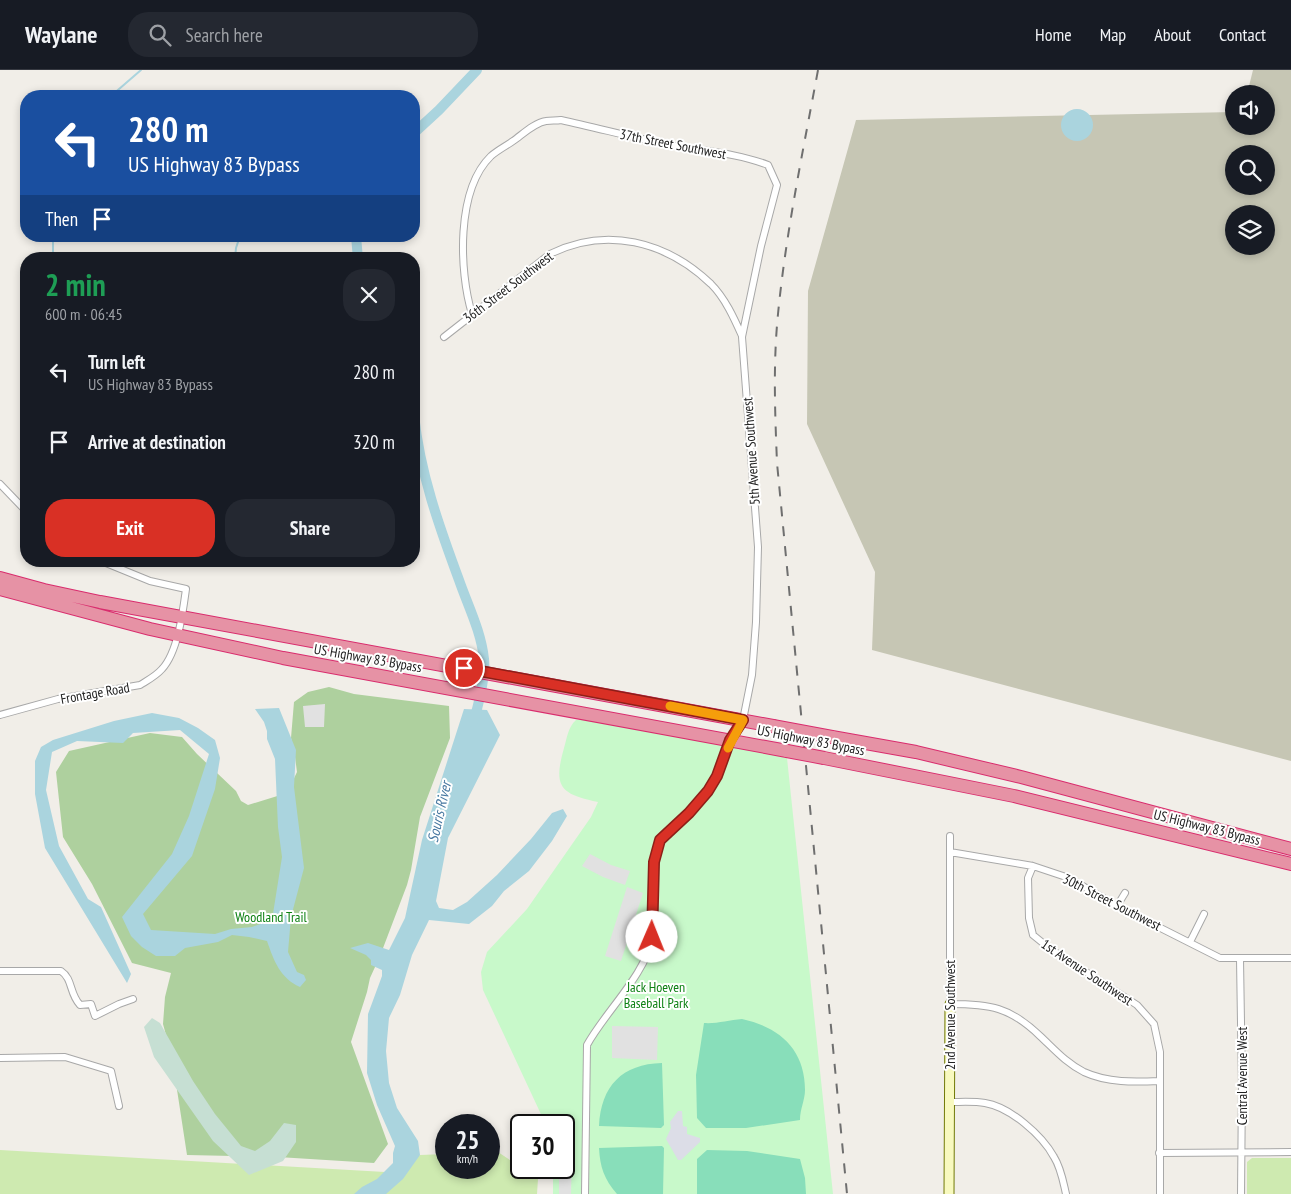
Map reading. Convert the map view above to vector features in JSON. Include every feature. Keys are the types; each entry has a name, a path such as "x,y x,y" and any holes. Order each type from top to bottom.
{"highway":[{"name":"US Highway 83 Bypass","path":"0,578 70,595 916,752 1030,780 1291,850"},
{"name":"US Highway 83 Bypass","path":"0,589 177,635 283,658 730,740 1032,800 1291,864"},
{"path":"1249,838 1291,843"}],"street":[{"name":"37th Street Southwest","path":"472,314 463,273 464,228 468,196 482,168 491,156 529,129 545,121 561,120 756,161 768,166 777,185"},
{"name":"5th Avenue Southwest","path":"743,720 755,651 758,547 742,337 761,246 777,185"},
{"name":"36th Street Southwest","path":"444,337 550,254 565,246 582,241 618,239 657,248 678,258 694,270 712,285 723,300 734,318 742,337"},
{"path":"0,484 20,505"},
{"name":"Frontage Road","path":"0,715 58,699 140,685 164,667 172,653 186,589 150,581 116,567"},
{"path":"585,1194 587,1045 644,961 649,950 652,937 654,862 660,840 689,813 708,791 717,776 730,740 743,720"},
{"name":"2nd Avenue Southwest","path":"949,1194 950,836"},
{"name":"30th Street Southwest","path":"950,852 1033,866 1069,878 1118,906 1220,958 1291,958"},
{"name":"1st Avenue Southwest","path":"1033,866 1028,878 1029,918 1033,935 1049,948 1137,1005 1154,1024 1160,1052 1160,1194"},
{"path":"1118,906 1125,893"},
{"path":"1190,942 1204,914"},
{"name":"Central Avenue West","path":"1240,958 1241,1194"},
{"path":"0,971 61,971 68,976 74,998 80,1005 91,1004 95,1016 133,999"},
{"path":"950,1004 991,1006 1020,1018 1062,1058 1084,1072 1104,1079 1126,1082 1159,1081"},
{"path":"0,1058 65,1058 111,1071 119,1106"},
{"path":"950,1102 986,1103 1014,1116 1032,1130 1044,1142 1055,1158 1062,1174 1066,1194"},
{"path":"1159,1153 1291,1152"}],"shaded area":[{"path":"1253,70 1291,70 1291,761 872,650 875,572 807,424 808,291 856,120 1225,112 1225,135 1275,135 1275,85 1249,85"},
{"path":"325,704 324,727 305,727 303,706"},
{"path":"590,854 611,865 630,871 625,885 603,877 582,866"},
{"path":"627,887 643,893 621,961 605,956"},
{"path":"152,1018 160,1023 193,1081 215,1114 241,1146 255,1151 270,1141 284,1123 296,1125 296,1142 283,1161 249,1175 213,1141 154,1057 144,1027"},
{"path":"612,1026 658,1027 657,1060 612,1058"},
{"path":"678,1111 682,1111 683,1126 687,1127 687,1134 700,1138 700,1142 681,1160 678,1160 666,1139 671,1128 670,1122"},
{"path":"559,1179 571,1179 571,1194 559,1194"}],"green space":[{"name":"Woodland Trail","path":"329,687 354,694 449,706 450,738 420,817 407,885 370,978 351,1042 388,1144 374,1163 278,1157 187,1155 172,1057 163,1024 165,997 171,973 132,963 92,884 63,837 56,772 69,751 150,733 182,737 236,791 241,801 248,805 287,793 297,772 291,738 294,702 308,692"},
{"name":"Jack Hoeven Baseball Park","path":"576,720 584,720 721,742 787,758 833,1194 553,1194 553,1179 575,1179 575,1114 541,1114 483,990 481,972 487,952 527,909 591,817 598,802 575,796 568,792 560,780 561,761 571,726"},
{"path":"742,1019 778,1034 795,1052 804,1076 805,1090 800,1120 746,1128 706,1128 697,1118 696,1075 704,1023"},
{"path":"662,1063 664,1125 661,1128 599,1126 604,1099 616,1080 636,1068 648,1064"},
{"path":"662,1146 664,1148 663,1194 617,1194 604,1172 600,1161 599,1148"},
{"path":"0,1150 385,1172 420,1155 435,1154 435,1179 500,1179 500,1153 510,1160 510,1179 538,1179 537,1194 0,1194"},
{"path":"707,1150 747,1151 800,1159 805,1178 806,1194 697,1194 697,1159"},
{"path":"1252,1158 1291,1158 1291,1194 1247,1194 1247,1162"}],"water":[{"path":"1077,109 1083,110 1088,114 1092,119 1092,131 1088,136 1083,140 1077,141 1071,140 1066,136 1062,131 1061,125 1062,119 1066,114 1071,110"},
{"path":"279,708 296,750 294,787 304,868 291,917 288,952 297,972 304,975 306,980 300,987 287,979 283,974 275,962 267,941 232,935 218,942 185,948 175,956 156,956 142,947 131,936 122,917 172,854 189,816 209,754 180,730 133,733 123,743 77,741 52,752 46,790 59,846 88,899 101,907 131,974 127,983 45,848 35,794 35,761 41,747 53,740 114,721 152,713 179,718 215,740 220,758 215,789 192,856 143,914 151,930 215,934 231,929 252,927 272,920 282,857 278,827 275,759 267,739 264,722 255,709"},
{"path":"464,709 487,710 500,735 448,838 436,901 439,908 453,910 467,902 497,875 531,839 552,813 563,809 567,816 552,841 529,871 504,891 492,906 469,924 429,920 412,955 400,995 389,1018 386,1051 389,1083 397,1108 418,1141 420,1155 403,1179 386,1194 354,1194 377,1179 393,1163 395,1146 377,1105 367,1073 368,1014 382,976 382,970 371,965 371,960 366,955 350,948 368,943 389,950 405,918 422,840"}],"waterway":[{"path":"118,90 141,70"},
{"name":"Souris River","path":"420,127 477,70"},
{"path":"53,242 53,252"},
{"path":"236,252 238,242"},
{"name":"Souris River","path":"357,242 357,252"},
{"name":"Souris River","path":"420,453 431,499 477,629 484,659 483,682 473,722"}],"railway":[{"path":"818,70 795,192 781,283 775,351 775,407 777,463 847,1194"}],"slow traffic":[{"path":"670,706 743,720 730,740 728,748"}],"route":[{"path":"464,668 743,720 730,740 717,776 708,791 689,813 660,840 654,862 652,937"}]}
